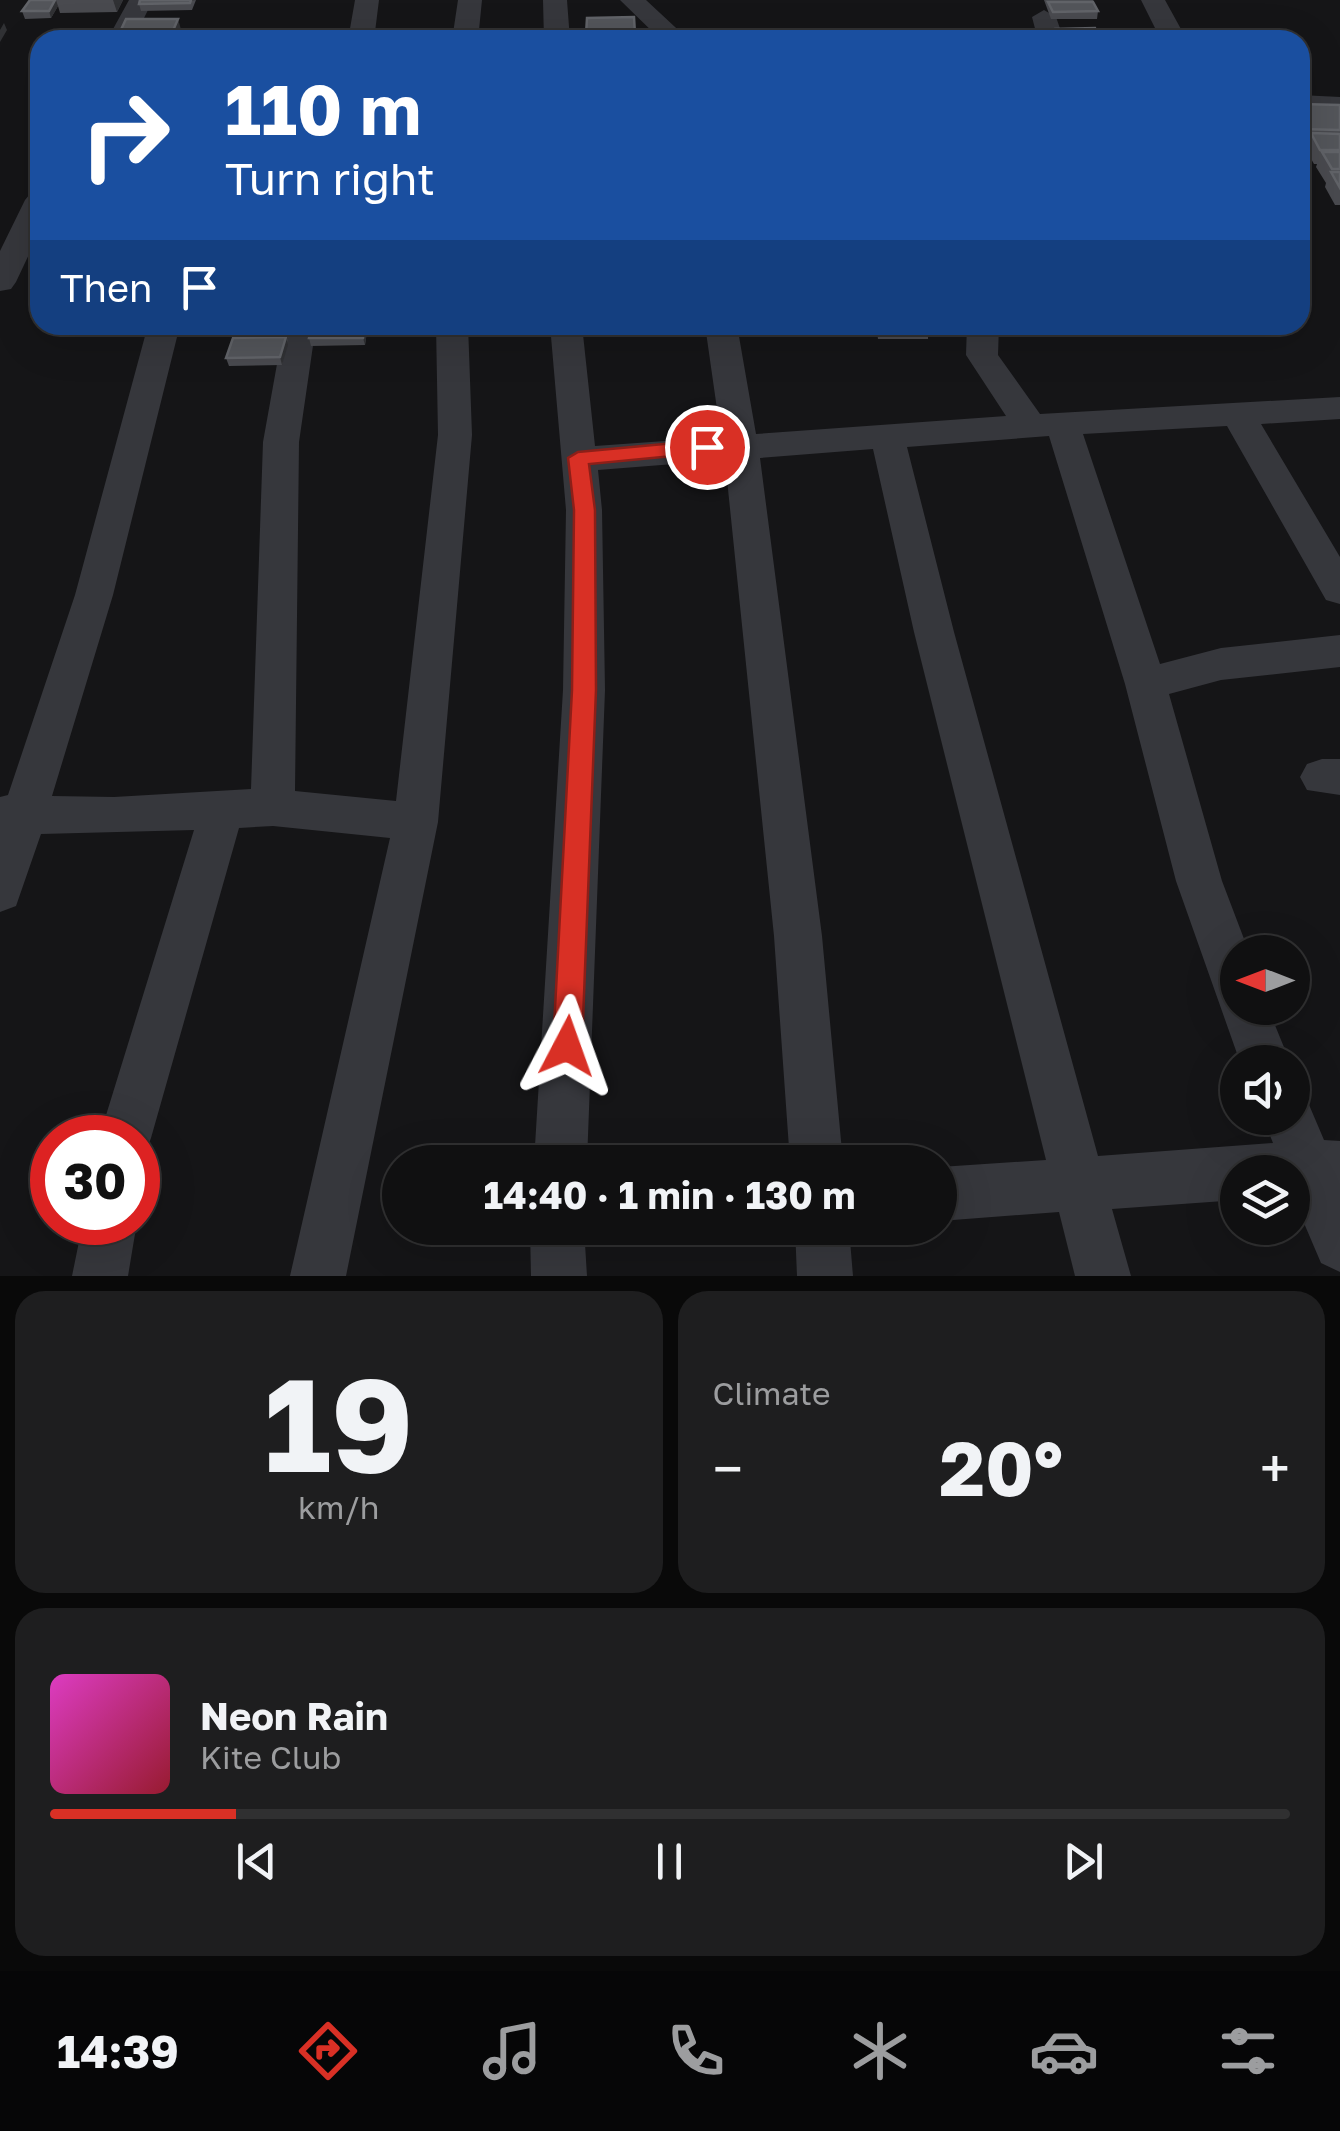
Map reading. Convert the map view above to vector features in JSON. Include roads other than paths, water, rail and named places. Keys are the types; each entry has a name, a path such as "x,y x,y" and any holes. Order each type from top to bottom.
{"street":[{"path":"125,30 141,0"},
{"path":"362,30 368,0"},
{"path":"466,30 470,0"},
{"path":"555,0 556,30"},
{"path":"632,0 665,30"},
{"path":"1153,0 1169,30"},
{"path":"1310,104 1340,105"},
{"path":"4,273 30,220"},
{"path":"4,273 30,266"},
{"path":"0,891 13,814 52,722 94,595 161,335"},
{"path":"273,807 281,442 298,335"},
{"path":"318,1276 416,822 455,435 452,335"},
{"path":"561,1145 584,690 584,510 567,335"},
{"path":"723,335 770,676 815,1145"},
{"path":"983,335 982,355 1046,425 1146,684 1199,882 1220,940"},
{"path":"578,458 740,444 1340,408"},
{"path":"1238,414 1340,590"},
{"path":"886,435 1024,982 1103,1276"},
{"path":"1146,684 1236,662 1340,652"},
{"path":"13,814 114,816 273,807 416,822"},
{"path":"132,1115 222,810"},
{"path":"1302,1135 1326,1167 1340,1244"},
{"path":"957,1193 1220,1174"},
{"path":"100,1276 106,1245"},
{"path":"557,1245 560,1276"},
{"path":"823,1245 825,1276"}]}
